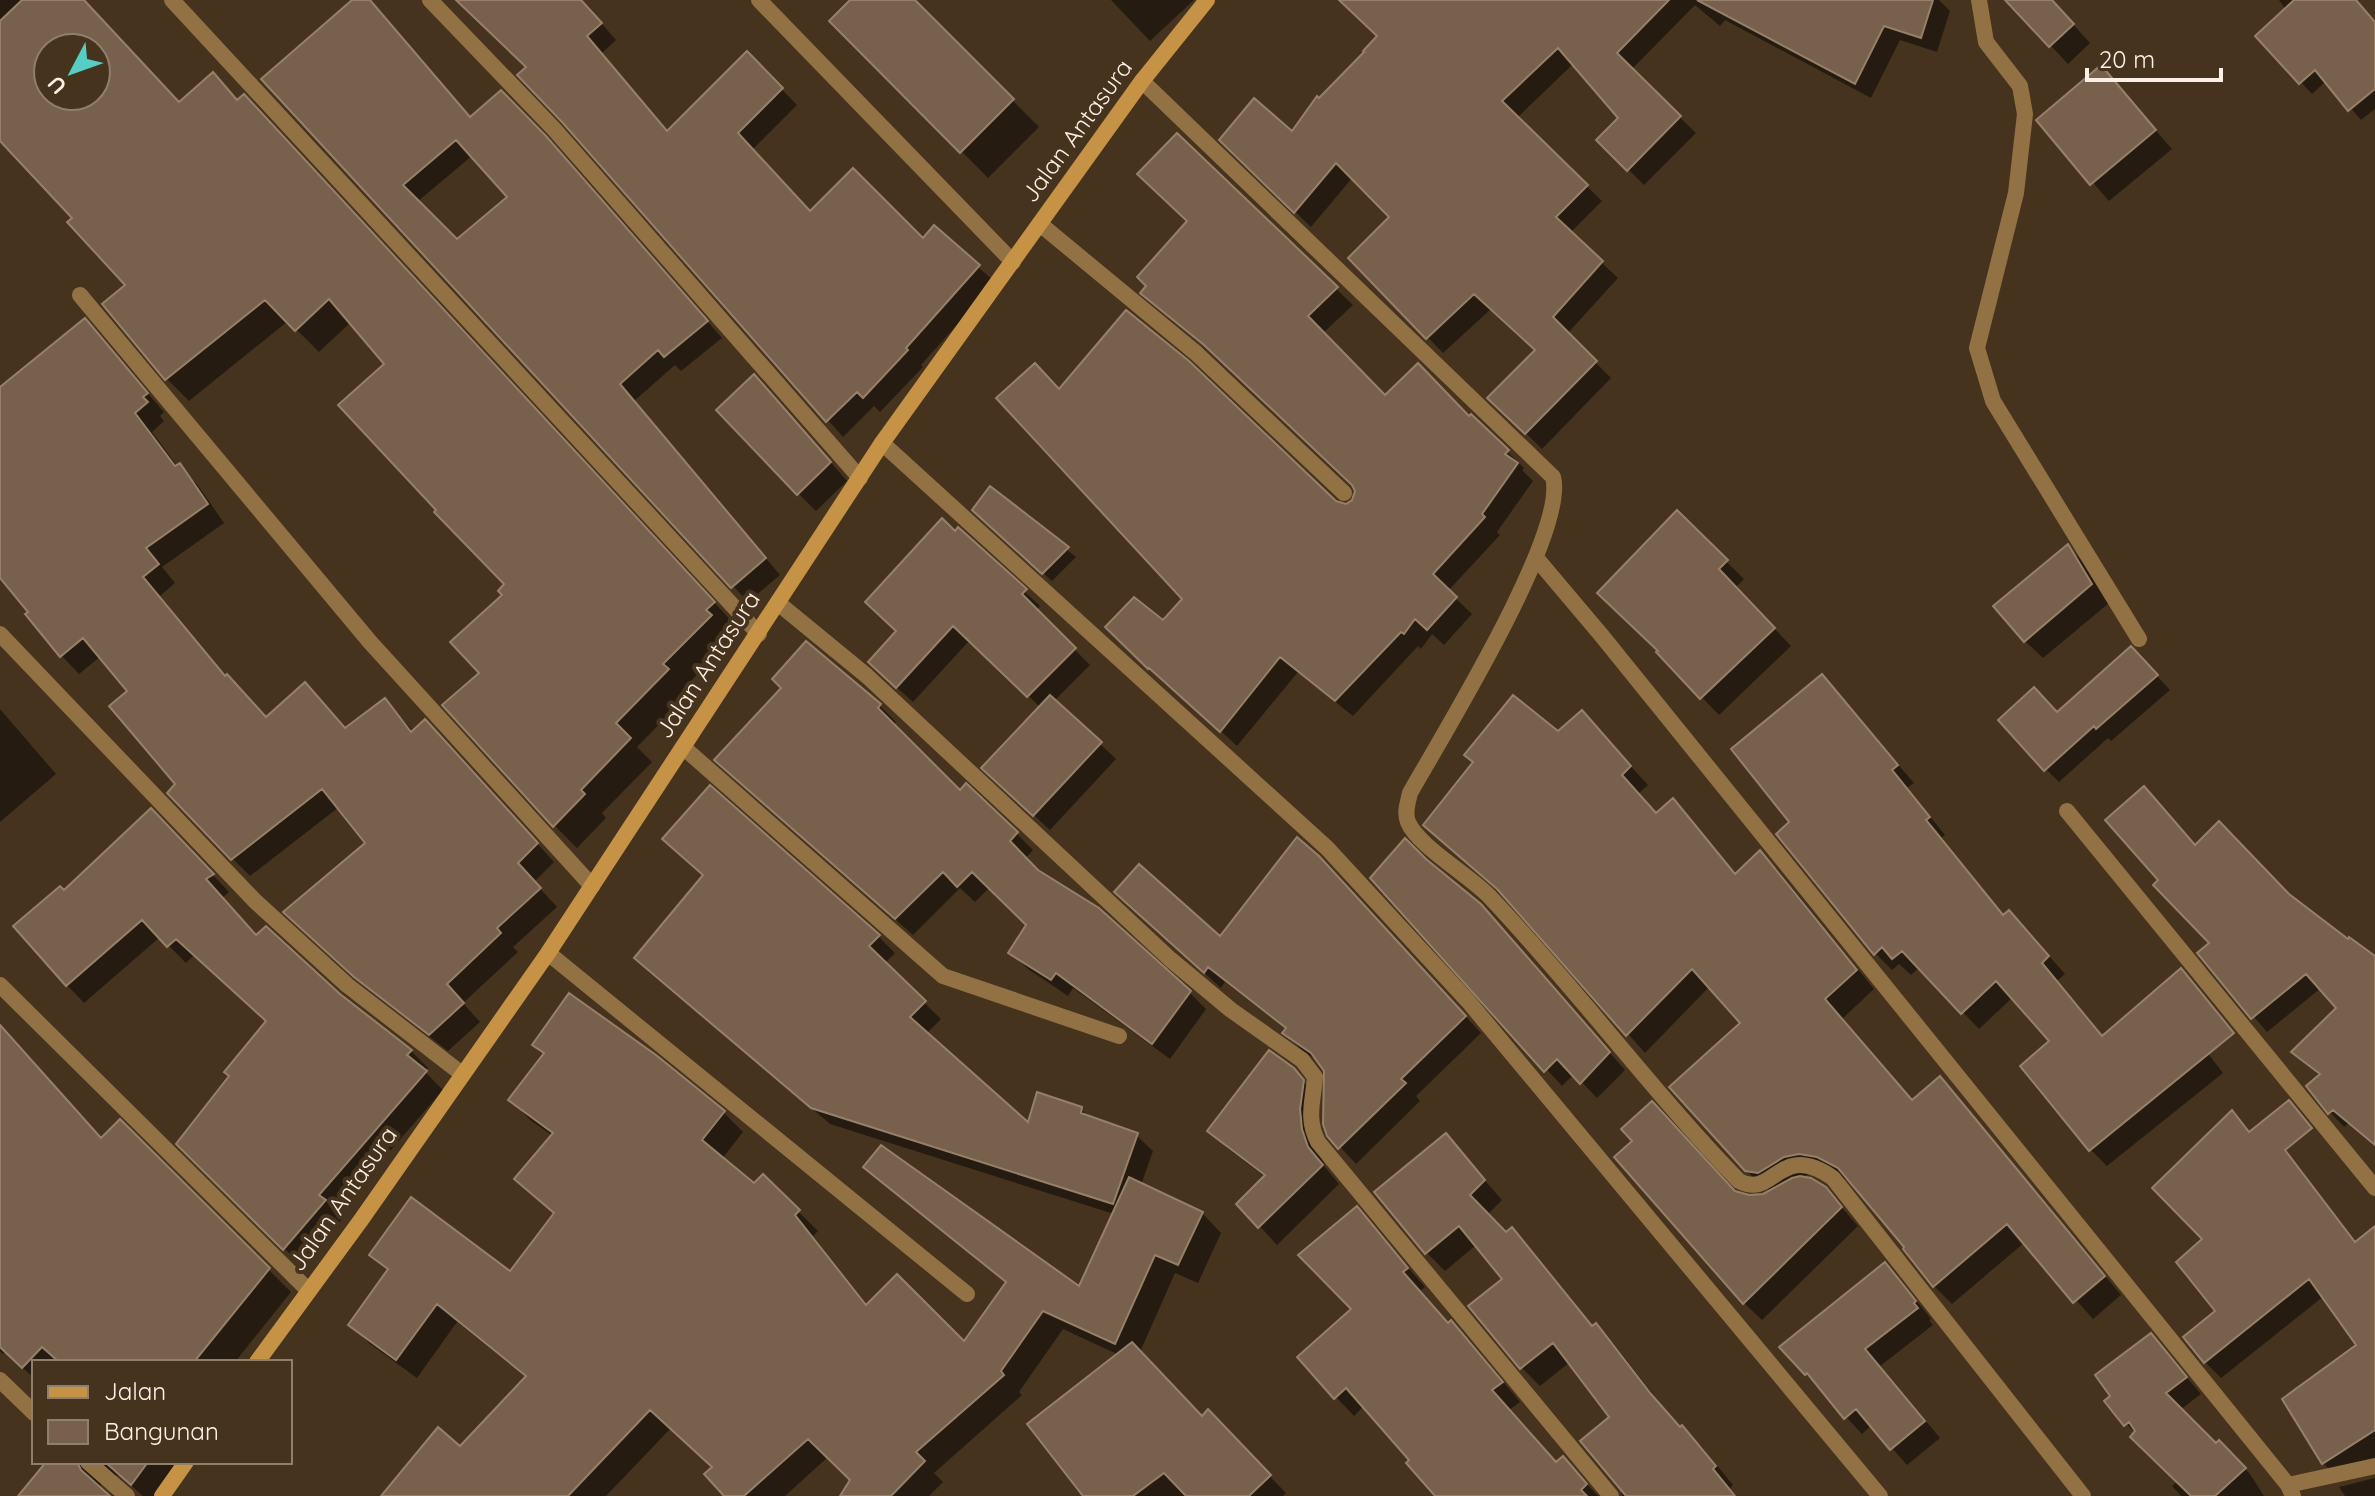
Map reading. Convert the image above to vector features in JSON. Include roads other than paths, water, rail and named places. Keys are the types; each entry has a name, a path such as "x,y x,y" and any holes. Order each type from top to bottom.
{"main road":[{"name":"Jalan Antasura","path":"258,1360 361,1220 548,953 882,443 1142,81 1207,0"},
{"path":"162,1496 185,1464"}],"street":[{"path":"172,0 759,634"},
{"path":"430,0 554,129 860,478"},
{"path":"759,0 1013,262"},
{"path":"1979,0 1986,42 2020,86 2025,114 2016,193 1977,348 1993,401 2139,639"},
{"path":"1142,81 1551,474 1555,485 1537,559 1410,793 1407,822 1429,845 1485,892 1540,950 1739,1181 1749,1187 1759,1186 1779,1172 1799,1164 1818,1168 1833,1178 2083,1496"},
{"path":"1040,224 1196,353 1344,493"},
{"path":"80,295 370,642 592,886"},
{"path":"882,443 1327,848 1468,1001 1880,1496"},
{"path":"1537,559 1612,648 2290,1491 2375,1466"},
{"path":"778,603 867,676 1170,959 1231,1010 1302,1060 1315,1077 1309,1112 1310,1127 1318,1142 1611,1496"},
{"path":"0,634 255,901 347,985 462,1074"},
{"path":"683,747 943,976 1119,1036"},
{"path":"2067,811 2375,1188"},
{"path":"548,953 967,1294"},
{"path":"0,985 308,1290"},
{"path":"0,1380 32,1411"},
{"path":"90,1464 127,1496"}]}
